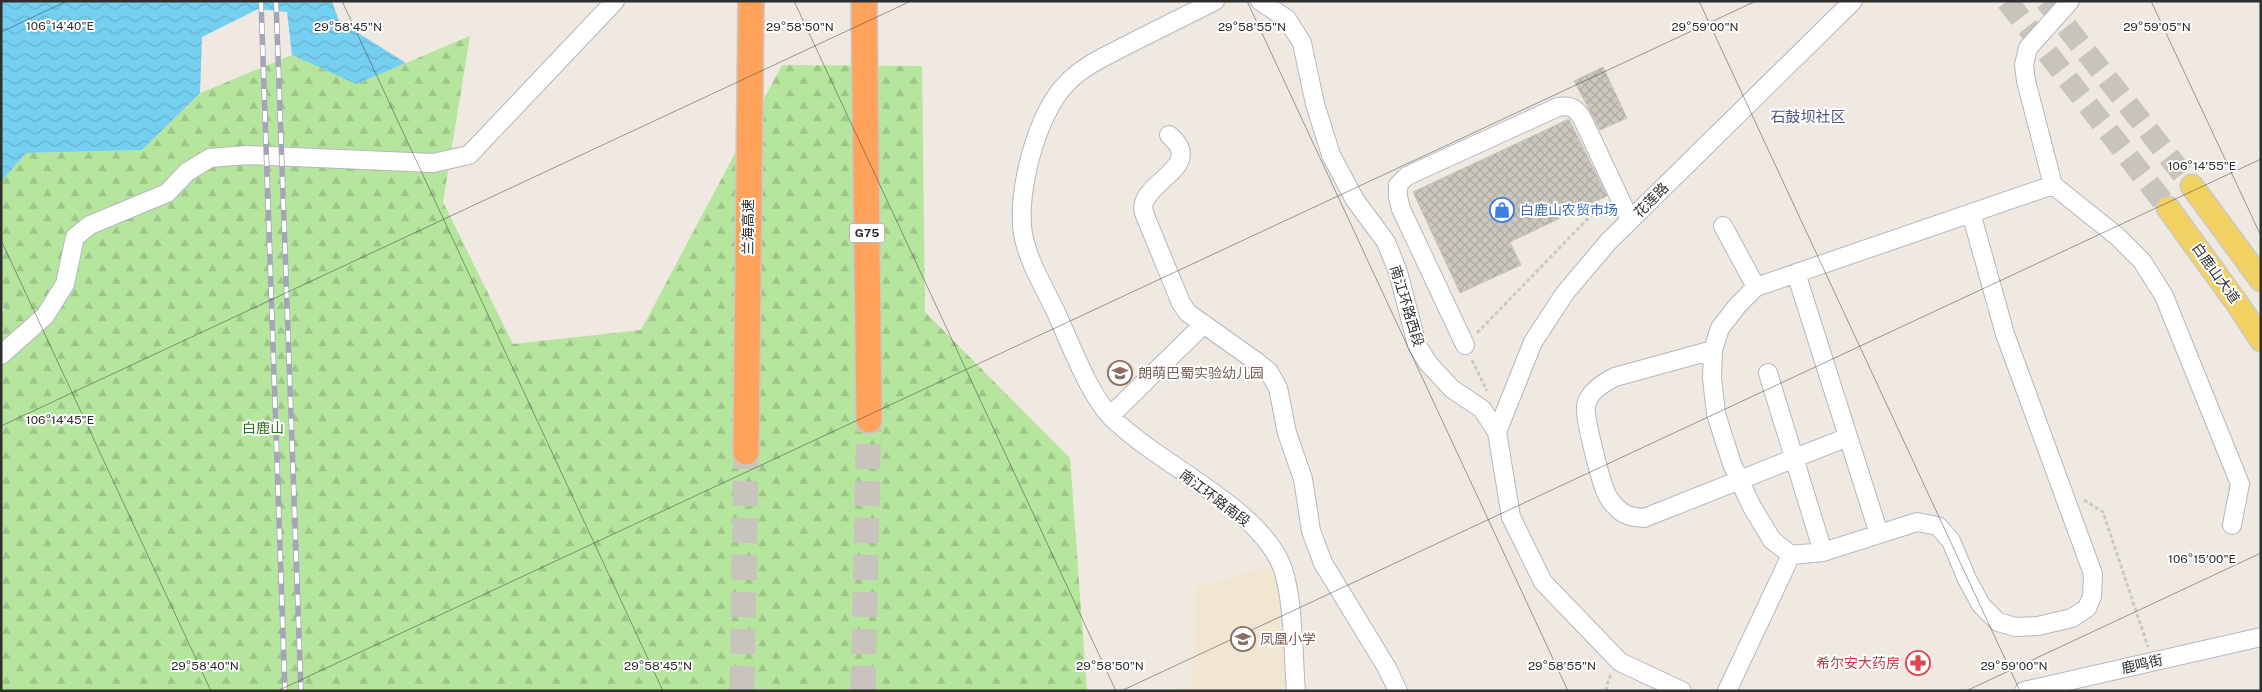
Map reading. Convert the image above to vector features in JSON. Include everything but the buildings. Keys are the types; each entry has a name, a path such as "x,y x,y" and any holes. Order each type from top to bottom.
{"highway":[{"name":"兰海高速","path":"746,452 751,1"},
{"name":"G75","path":"864,1 869,420"}],"main road":[{"path":"2192,186 2261,280"},
{"name":"白鹿山大道","path":"2168,208 2239,306 2261,340"}],"street":[{"path":"1,355 46,316 65,284 75,237 90,225 167,193 187,172 210,158 247,155 433,163 469,155 615,1"},
{"path":"1204,324 1110,416 1092,388 1030,259 1022,208 1032,146 1049,108 1067,82 1099,60 1215,1"},
{"name":"南江环路西段","path":"1260,1 1287,19 1302,43 1315,104 1331,155 1355,200 1386,242 1398,272 1417,345 1428,363 1452,389 1482,409 1497,432 1511,517 1543,582 1620,662 1682,691"},
{"name":"花莲路","path":"1497,432 1533,342 1565,293 1609,241 1853,1"},
{"path":"2070,1 2028,48 2024,64 2026,81 2053,185 2118,237 2142,262 2164,296 2240,484 2232,525"},
{"path":"1465,345 1401,209 1398,185 1407,176 1558,107 1568,105 1576,109 1582,118 1630,220"},
{"path":"1169,136 1176,141 1180,149 1181,158 1147,198 1143,210 1181,303 1188,312 1258,362 1269,372 1278,388 1289,440 1303,479 1316,548 1323,563 1387,668 1398,691"},
{"path":"1971,213 2005,334 2093,574 2092,596 2087,608 2072,618 2038,626 2016,627 1998,622 1981,605 1967,579 1951,540 1938,526 1917,522 1824,552 1791,555 1772,540 1752,507 1732,464 1716,414 1712,378 1713,350 1720,328 1738,305 1756,287 1796,273 1971,213 2053,185"},
{"path":"1723,226 1756,287"},
{"path":"1796,273 1879,534"},
{"path":"1713,350 1608,381 1591,395 1586,405 1586,420 1607,496 1617,508 1630,517 1644,518 1848,437"},
{"path":"1768,373 1824,552"},
{"name":"南江环路南段","path":"1110,416 1141,444 1240,513 1264,537 1280,563 1288,590 1296,691"},
{"path":"1727,691 1791,555"},
{"name":"鹿鸣街","path":"2024,691 2261,637"}],"path":[{"path":"1488,394 1465,345 1602,204 1614,198 1608,186 1612,181"},
{"path":"2060,485 2102,512 2153,661"}],"shaded area":[{"name":"凤凰小学","path":"1281,563 1296,691 1168,691 1192,687 1196,588"}],"green space":[{"name":"白鹿山","path":"470,36 443,202 513,344 641,330 782,65 922,66 925,312 1070,458 1087,691 1,691 1,315 4,310 1,301 1,182 26,153 142,150 200,93 292,55 356,84"}],"water":[{"path":"1,1 332,1 339,21 406,63 356,84 292,55 287,12 258,9 202,37 200,93 142,150 26,153 1,182"}],"tunnel":[{"path":"2007,1 2168,208"},
{"path":"2046,1 2192,186"},
{"path":"863,691 869,420"},
{"path":"742,691 746,452"}],"railway":[{"path":"261,1 285,691"},
{"path":"276,1 301,691"}],"place":[{"name":"白鹿山农贸市场","path":"1502,210"},
{"name":"朗萌巴蜀实验幼儿园","path":"1120,373"},
{"name":"凤凰小学","path":"1243,639"},
{"name":"希尔安大药房","path":"1918,663"}],"district":[{"name":"石鼓坝社区","path":"1808,117"}]}
